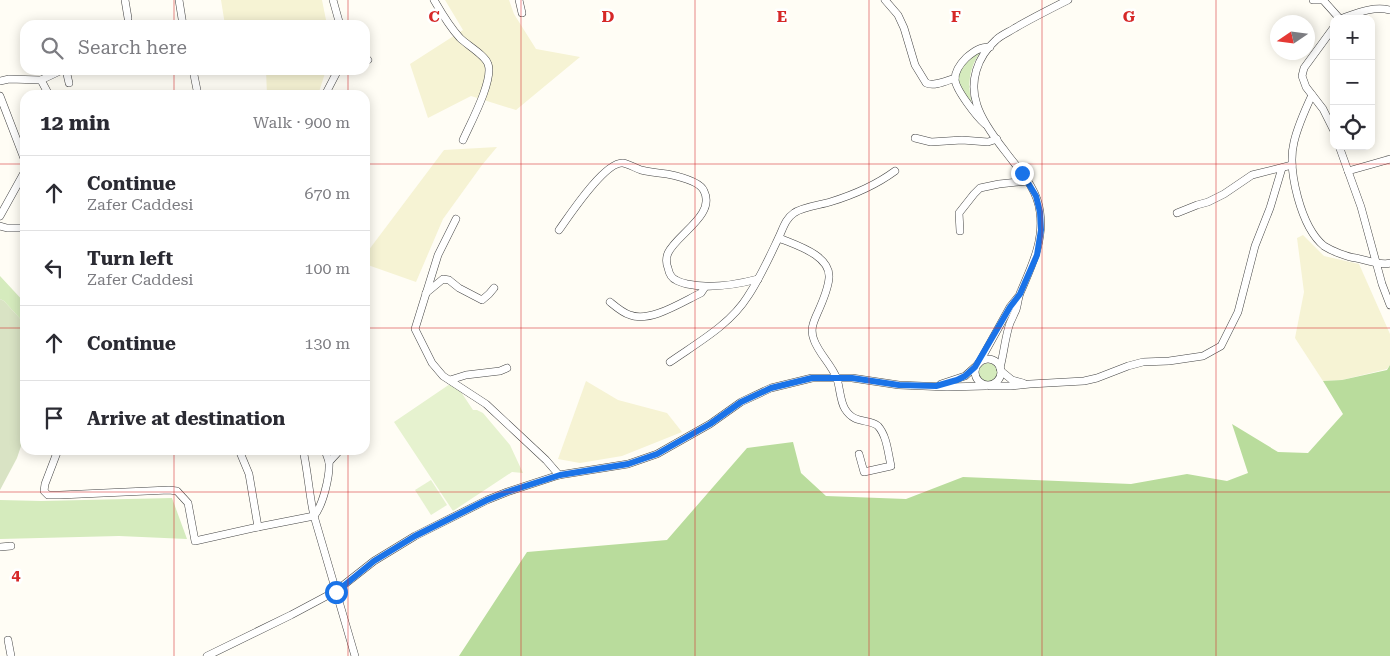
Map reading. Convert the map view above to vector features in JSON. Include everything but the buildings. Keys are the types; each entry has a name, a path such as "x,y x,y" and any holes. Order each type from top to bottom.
{"street":[{"path":"125,0 128,18"},
{"path":"179,0 182,20"},
{"path":"333,0 339,20"},
{"path":"434,0 449,25 487,61 489,67 488,78 480,103 463,140"},
{"path":"519,0 522,13"},
{"path":"885,0 898,15 915,65 926,83 933,85 955,78"},
{"path":"1020,294 1010,307 977,365 974,374 979,383 987,386 995,384 999,380 1009,325 1037,255 1041,230 1040,212 1036,196 1028,181 989,127 977,105 974,76 979,63 996,40 1028,20 1068,0"},
{"path":"1313,0 1322,0 1336,15"},
{"path":"1352,15 1383,8 1390,10"},
{"path":"1330,32 1304,68 1302,76 1306,87 1323,109 1330,123"},
{"path":"989,127 978,118 965,100 955,78 959,67 968,56 981,47 990,47"},
{"path":"0,81 9,79 41,80 52,75"},
{"path":"67,75 69,83"},
{"path":"194,75 197,90"},
{"path":"328,90 335,75"},
{"path":"41,80 46,90"},
{"path":"1312,95 1304,112 1294,143 1292,165 1297,195 1310,228 1324,246 1348,257 1385,265 1390,263"},
{"path":"0,96 20,148"},
{"path":"915,138 931,142 956,140 988,142 997,139"},
{"path":"1340,150 1390,304"},
{"path":"1348,171 1390,159"},
{"path":"559,230 604,172 616,165 622,163 643,171 673,175 699,184 704,190 706,200 701,215 668,254 667,264 671,276 677,281 705,287 742,283 758,279"},
{"path":"1177,213 1224,194 1252,175 1292,165"},
{"path":"207,656 336,592 374,561 415,536 487,500 560,475 628,464 657,454 710,424 741,402 771,388 812,378 852,378 899,385 961,387 1084,381 1143,362 1169,361 1203,356 1220,346 1238,312 1255,246 1270,208 1282,168"},
{"path":"670,362 731,317 747,298 779,238 786,220 794,212 839,199 872,185 895,171"},
{"path":"1,213 20,181"},
{"path":"960,231 959,214 980,188 1028,181"},
{"path":"456,219 438,255 415,329 432,363 444,376 486,404 560,475"},
{"path":"0,226 20,228"},
{"path":"779,238 813,253 825,263 829,271 829,280 823,300 813,323 814,339 820,353 837,378 845,409 855,420 876,425 886,441 891,466 864,472 859,454"},
{"path":"426,293 443,279 450,280 459,288 482,300 494,288"},
{"path":"610,302 628,315 642,317 654,315 701,293 705,287"},
{"path":"936,386 965,376 982,360 990,359 995,361 1001,370 1012,380 1030,384"},
{"path":"450,380 466,375 500,371 507,368"},
{"path":"56,455 45,484 44,491 48,495 177,491 188,503 195,541 314,516 321,503 328,476 329,462 327,455"},
{"path":"241,455 249,474 258,527"},
{"path":"304,455 314,516 355,656"},
{"path":"329,462 335,455"},
{"path":"0,547 11,546"},
{"path":"8,640 12,656"}],"shaded area":[{"path":"221,0 322,0 326,20 224,20"},
{"path":"445,0 509,0 514,14 536,49 580,57 516,110 471,96 428,118 410,64 463,30"},
{"path":"266,75 324,75 320,90 267,90"},
{"path":"497,147 443,219 416,282 370,266 370,248 444,150"},
{"path":"1303,235 1324,256 1359,264 1390,334 1390,365 1387,369 1342,380 1323,381 1295,338 1304,292 1297,238"},
{"path":"586,381 618,400 667,413 682,432 622,456 580,463 558,459"}],"green space":[{"path":"982,50 971,70 970,92 973,108 962,89 958,76 964,65"},
{"path":"0,276 20,298 20,319 4,301 0,299"},
{"path":"0,299 20,319 20,449 0,490"},
{"path":"984,363 992,363 998,369 998,377 992,383 984,383 978,377 978,369"},
{"path":"1390,365 1390,656 459,656 527,552 667,540 747,448 793,442 801,473 826,496 906,499 963,477 1131,484 1187,474 1227,481 1248,473 1232,424 1278,452 1308,453 1343,414 1323,381 1342,380 1387,370"},
{"path":"450,384 457,386 473,410 483,413 510,445 523,473 512,472 453,511 394,422"},
{"path":"431,480 447,505 431,515 415,490"},
{"path":"172,498 187,539 119,536 0,539 0,500"}],"route":[{"path":"336,592 374,561 415,536 487,500 560,475 628,464 657,454 710,424 741,402 771,388 812,378 852,378 899,385 936,386 965,376 975,367 1010,307 1020,294 1037,255 1041,230 1040,212 1036,196 1022,173"}]}
